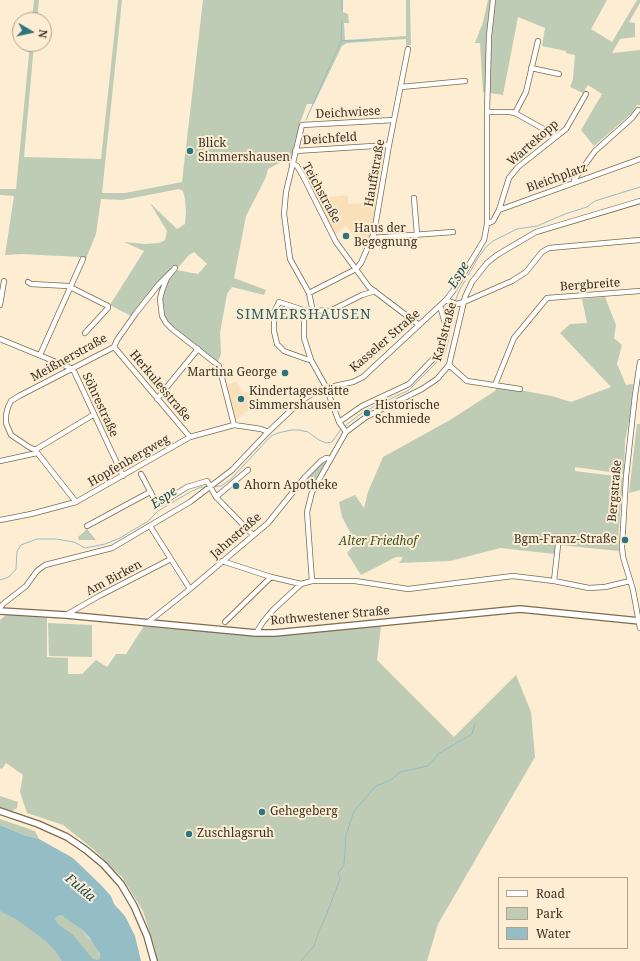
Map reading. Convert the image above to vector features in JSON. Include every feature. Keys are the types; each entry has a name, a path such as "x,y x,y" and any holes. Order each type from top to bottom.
{"main road":[{"name":"Rothwestener Straße","path":"0,611 66,615 256,633 294,632 520,609 639,621"},
{"path":"0,811 38,824 67,838 86,850 104,865 121,884 134,906 147,936 154,961"}],"street":[{"name":"Kasseler Straße","path":"0,608 2,604 26,586 37,571 45,565 112,548 190,502 232,470 268,432 302,400 326,387 353,382 363,376 446,300 454,290 484,240 487,224 489,36 493,0"},
{"path":"515,113 526,92 538,41"},
{"name":"Hauffstraße","path":"356,269 361,262 372,238 408,48"},
{"path":"532,68 559,74"},
{"path":"401,87 465,81"},
{"name":"Wartekopp","path":"499,210 509,178 518,167 566,129 586,94"},
{"path":"574,183 574,180 595,151 632,118 638,110"},
{"path":"487,112 515,113 556,136"},
{"name":"Deichwiese","path":"295,151 302,126 394,120"},
{"name":"Deichfeld","path":"295,151 390,145"},
{"path":"295,151 286,192 284,214 290,259 309,293 311,310"},
{"name":"Bleichplatz","path":"487,224 493,221 499,210 640,159"},
{"name":"Teichstraße","path":"292,163 297,166 303,176 336,242 369,287 419,325"},
{"path":"414,198 417,234"},
{"name":"Karlstraße","path":"312,581 307,512 312,492 330,459 343,427 416,393 437,379 449,365 464,302 472,282 487,263 536,232 640,201"},
{"path":"372,238 453,232"},
{"path":"446,300 455,303 464,302 512,281 526,272 542,252 549,248 640,240"},
{"path":"40,355 82,259"},
{"path":"309,293 356,269"},
{"name":"Meißnerstraße","path":"76,502 36,452 11,435 6,423 6,415 8,407 12,401 114,347 117,340 136,313 159,284 173,270 167,278 160,299 162,316 166,323 198,349"},
{"path":"0,305 4,281"},
{"path":"28,282 30,284 70,287 108,306 108,308 85,332"},
{"path":"312,360 284,351 276,344 274,312 279,302 306,311 330,311 362,295 375,291"},
{"name":"Bergbreite","path":"495,385 514,338 547,298 640,291"},
{"path":"306,311 304,315 304,338 312,360 326,387 343,427 362,406 409,384 433,359 441,349 446,332 440,306"},
{"name":"Söhrestraße","path":"0,339 73,369 93,415 123,476"},
{"name":"Herkulesstraße","path":"114,347 190,437"},
{"path":"157,399 198,349 219,366 234,425"},
{"name":"Bergstraße","path":"640,362 635,395 622,519 622,552 633,590 640,628"},
{"path":"449,365 468,380 520,389"},
{"path":"0,461 36,452 93,415"},
{"name":"Hopfenbergweg","path":"0,520 31,514 76,502 190,437 234,425 261,429 268,432"},
{"name":"Jahnstraße","path":"147,623 268,523 305,477 321,461 326,458 330,459"},
{"path":"216,497 248,470"},
{"path":"141,474 157,504 160,504 187,487 206,480 211,486 216,497 253,536"},
{"path":"88,526 150,492"},
{"path":"150,526 190,589"},
{"path":"554,581 558,546"},
{"name":"Am Birken","path":"66,615 99,596 171,559"},
{"path":"222,561 271,577 301,584"},
{"path":"256,633 262,622 273,610 301,584 312,581 355,581 408,589 513,576 597,588 614,586 630,581"},
{"path":"225,622 271,577"}],"shaded area":[{"path":"348,195 348,204 379,202 372,234 364,249 346,226 334,235 315,198"},
{"name":"Kindertagesstätte Simmershausen","path":"237,381 243,393 249,392 256,404 235,421 227,385"}],"green space":[{"path":"34,0 39,0 38,12 33,12"},
{"path":"118,0 122,0 102,193 125,193 182,182 203,0 343,0 343,12 348,14 349,23 344,23 345,40 406,36 406,0 410,0 411,45 406,46 406,39 347,43 342,46 314,104 307,104 300,123 290,161 279,163 268,169 266,177 246,216 234,278 266,290 264,295 232,287 227,294 220,333 221,354 217,364 166,321 161,300 162,292 155,287 131,316 110,305 144,251 124,242 145,244 159,243 165,240 167,231 150,203 177,229 185,224 186,212 183,191 179,189 122,200 101,199 96,234 85,261 80,257 21,254 5,255 14,196 0,195 0,189 16,189 29,52 33,52 24,157 101,159","holes":["194,252 207,264 198,274 176,270 189,255"]},
{"path":"488,0 607,0 591,29 612,42 637,0 640,0 640,3 629,22 635,23 635,37 620,39 612,53 640,50 640,105 637,105 632,113 594,146 581,130 602,94 588,85 583,93 570,87 573,79 575,55 566,53 566,51 542,46 545,28 518,17 503,95 483,92 480,43 475,43 483,22"},
{"name":"Alter Friedhof","path":"605,297 616,325 614,338 622,345 617,364 626,385 633,384 630,417 625,440 624,474 575,467 575,471 623,477 618,539 619,551 559,545 559,538 555,554 500,548 450,561 399,563 403,557 396,557 361,575 347,553 356,543 342,517 339,502 355,495 364,508 368,492 383,457 450,420 495,391 497,386 552,396 571,402 611,387 560,333 570,324 587,323 582,299"},
{"path":"637,424 640,424 640,490 629,493"},
{"path":"326,461 310,491 299,487 306,478"},
{"path":"87,529 96,540 79,540 78,537"},
{"path":"6,615 47,618 47,657 68,658 68,674 82,674 96,660 107,667 116,654 126,654 144,626 268,633 381,626 377,660 454,737 516,675 531,712 535,757 438,924 427,961 157,961 155,949 143,911 122,877 93,849 63,825 27,813 20,792 23,775 6,763 2,769 0,768 0,620"},
{"path":"48,623 92,625 92,657 49,656"},
{"path":"0,796 18,802 17,808 12,811 0,807"},
{"path":"0,819 35,831 39,839 24,835 0,825"},
{"path":"0,893 61,915 74,923 95,945 103,961 0,961"}],"water":[{"name":"Fulda","path":"0,825 24,835 39,839 73,858 100,884 111,896 114,904 125,916 135,936 141,961 62,961 47,942 16,919 0,911","holes":["61,915 81,929 89,937 100,954 100,959 93,959 72,934 58,924 55,919 57,916"]}],"waterway":[{"path":"342,0 342,11"},
{"path":"306,120 341,41 342,21"},
{"path":"342,41 369,40"},
{"name":"Espe","path":"455,302 459,291 478,258 486,247 493,241 517,229 537,226 565,214 587,207 595,201 640,187"},
{"name":"Espe","path":"345,426 363,412 409,390 445,353 454,305"},
{"name":"Espe","path":"212,487 221,486 231,479 271,436 291,430 299,430 308,432 326,443 332,442 341,429"},
{"name":"Espe","path":"0,580 9,577 16,569 17,551 21,545 37,539 56,539 74,542 85,548 105,544 120,538 147,522 158,511 190,492 201,487 207,487"},
{"path":"301,961 314,946 340,879 338,873 344,865 346,835 354,811 376,786 391,780 400,772 428,766 438,754 472,734 475,724"}],"place":[{"name":"Blick Simmershausen","path":"190,151"},
{"name":"Haus der Begegnung","path":"346,236"},
{"name":"Martina George","path":"285,373"},
{"name":"Kindertagesstätte Simmershausen","path":"241,399"},
{"name":"Historische Schmiede","path":"367,413"},
{"name":"Ahorn Apotheke","path":"236,486"},
{"name":"Bgm-Franz-Straße","path":"625,540"},
{"name":"Gehegeberg","path":"262,812"},
{"name":"Zuschlagsruh","path":"189,834"}],"district":[{"name":"SIMMERSHAUSEN","path":"304,315"}]}
